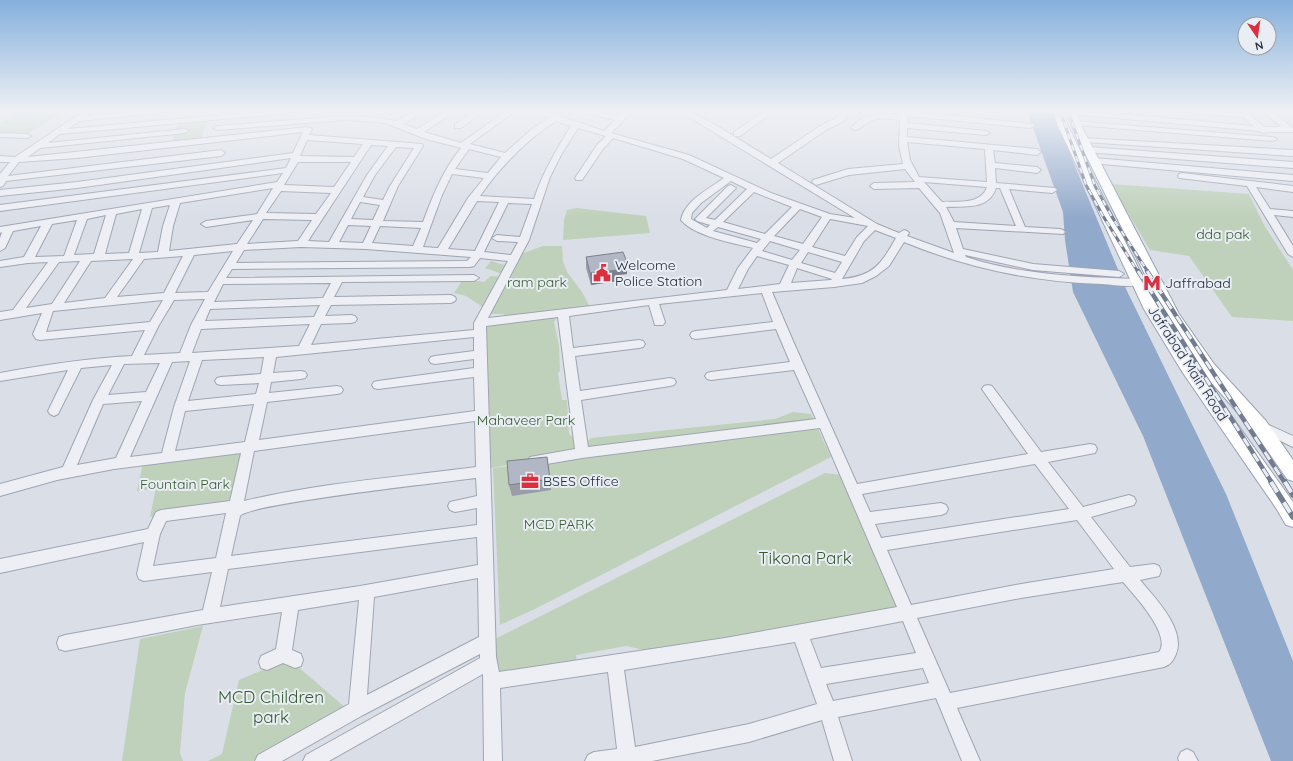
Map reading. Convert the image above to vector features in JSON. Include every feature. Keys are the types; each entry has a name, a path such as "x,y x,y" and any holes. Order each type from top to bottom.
{"main road":[{"name":"Jafrabad Main Road","path":"1080,147 1093,162 1130,278 1198,382 1283,502 1293,519"},
{"name":"Jafrabad Main Road","path":"1085,147 1172,315 1208,368 1260,426 1293,474"},
{"path":"1198,382 1219,381"}],"street":[{"path":"1,182 6,171 17,160 38,147"},
{"path":"0,159 17,160 151,147"},
{"path":"159,174 163,160 171,147"},
{"path":"185,356 219,281 242,248 290,170 301,147"},
{"path":"301,244 366,147"},
{"path":"332,245 379,163 393,147"},
{"path":"366,246 394,186 419,147"},
{"path":"417,250 443,183 465,147"},
{"path":"467,147 505,156"},
{"path":"441,252 473,198 505,156 516,147"},
{"path":"493,761 492,681 488,652 484,530 480,328 524,240 546,177 562,147"},
{"path":"578,178 600,147"},
{"path":"651,147 701,163 731,183 753,188 828,216 872,225 960,255 978,264 1034,275 1130,278"},
{"path":"751,147 833,196 886,224 902,235"},
{"path":"755,147 775,161 816,182 872,225"},
{"path":"775,161 797,147"},
{"path":"904,147 908,166 919,182 939,205 950,225 960,255"},
{"path":"975,147 1037,152"},
{"path":"1282,147 1291,154"},
{"path":"939,205 978,203 989,196 992,185 989,148"},
{"path":"1,182 71,171 222,153"},
{"path":"1093,162 1291,154"},
{"path":"56,201 77,155"},
{"path":"0,193 63,187 296,157 357,160"},
{"path":"1093,162 1293,165"},
{"path":"1093,162 1293,178"},
{"path":"1093,162 1119,170 1293,189"},
{"path":"990,165 1037,170"},
{"path":"816,182 848,172 908,166"},
{"path":"0,208 290,170"},
{"path":"450,171 489,176"},
{"path":"874,186 919,182 992,185 1052,190"},
{"path":"731,183 700,219 848,260"},
{"path":"731,183 698,201 687,212 686,220 689,223 709,232 836,281"},
{"path":"1249,183 1293,254"},
{"path":"0,248 4,229 176,200 279,186 336,190"},
{"path":"1003,186 1022,230"},
{"path":"709,232 753,188"},
{"path":"473,198 537,202"},
{"path":"357,199 386,203"},
{"path":"230,266 468,264 472,263 505,199"},
{"path":"163,255 168,226 176,200"},
{"path":"108,301 137,256 148,205"},
{"path":"731,293 739,273 757,250 798,206"},
{"path":"99,256 112,211"},
{"path":"1266,212 1293,214"},
{"path":"68,258 83,216"},
{"path":"206,224 262,216 318,217"},
{"path":"784,288 794,264 828,216"},
{"path":"28,260 48,222"},
{"path":"344,222 427,225"},
{"path":"836,281 860,239 872,225"},
{"path":"950,225 1060,232"},
{"path":"1280,234 1293,235"},
{"path":"0,377 77,364 121,359 302,351 480,328 653,301 784,288 836,281 858,281 881,269 891,256 902,235"},
{"path":"496,238 524,240"},
{"path":"0,264 56,258 163,255 301,244 366,246 515,258"},
{"path":"136,359 170,296 190,253"},
{"path":"88,257 53,307 39,334 40,336 153,325"},
{"path":"16,313 56,258"},
{"path":"219,281 474,278"},
{"path":"302,351 338,279"},
{"path":"766,289 779,325 908,613 971,761"},
{"path":"0,316 53,307 108,301 170,296 212,295"},
{"path":"207,306 327,301 451,299"},
{"path":"653,301 659,322"},
{"path":"563,314 576,396 582,452"},
{"path":"198,325 351,319"},
{"path":"696,335 779,325"},
{"path":"570,353 639,344"},
{"path":"210,616 221,564 250,448 270,353"},
{"path":"435,360 480,354"},
{"path":"167,457 180,407 198,356"},
{"path":"121,463 150,396 169,357"},
{"path":"67,473 100,400 121,359"},
{"path":"54,411 77,364"},
{"path":"711,376 797,365"},
{"path":"378,385 480,372"},
{"path":"221,382 301,375"},
{"path":"576,396 670,382"},
{"path":"594,761 627,759 749,733 828,710 944,696 1164,659 1168,654 1171,645 1166,629 1152,607 1082,513 1037,457 988,388"},
{"path":"180,407 337,390"},
{"path":"100,400 150,396"},
{"path":"0,490 67,473 121,463 250,448 481,414"},
{"path":"536,460 582,452 824,423"},
{"path":"1260,426 1293,442"},
{"path":"853,490 1090,449"},
{"path":"483,472 325,492 267,501 235,508 161,516 154,534 144,574 484,530"},
{"path":"455,506 484,501"},
{"path":"877,546 1082,513 1129,501"},
{"path":"866,519 941,509"},
{"path":"0,566 154,534"},
{"path":"65,643 210,616 367,592 486,570"},
{"path":"492,681 800,634 980,598 1126,574 1154,571"},
{"path":"357,709 367,592"},
{"path":"267,662 289,657 291,604"},
{"path":"800,634 828,710 843,761"},
{"path":"264,761 357,709 488,652"},
{"path":"312,761 488,652"},
{"path":"816,677 928,659"},
{"path":"614,663 627,759"}],"green space":[{"name":"dda pak","path":"1111,184 1249,194 1264,225 1293,270 1293,321 1232,317 1189,256 1150,250"},
{"path":"577,208 646,216 650,233 563,240 564,220 567,210"},
{"name":"ram park","path":"543,246 562,246 563,261 567,272 582,292 589,305 586,307 507,316 503,314 489,314 481,306 466,296 454,293 463,279 484,282 491,276 501,277 502,274 485,268 491,261 504,265 510,258"},
{"name":"Mahaveer Park","path":"554,315 557,317 554,322 559,346 560,371 558,373 562,400 567,400 569,434 577,441 576,452 486,469 482,324"},
{"name":"MCD PARK","path":"793,412 811,414 831,457 535,609 500,625 493,468 572,459 591,438 775,419"},
{"name":"Fountain Park","path":"251,448 242,464 228,504 150,517 156,488 137,491 143,463"},
{"name":"Tikona Park","path":"825,473 842,475 901,609 648,651 626,646 576,655 577,664 505,679 496,669 493,640"},
{"name":"MCD Children park","path":"203,626 185,693 180,753 183,761 122,761 140,639"},
{"name":"MCD Children park","path":"289,659 347,709 253,761 208,761 222,754 239,680"}],"water":[{"path":"1040,147 1067,147 1127,291 1226,494 1293,661 1293,761 1271,761 1143,436 1073,292 1065,240 1063,212"}],"building":[{"path":"623,252 627,262 616,264 618,270 590,273 586,257"},
{"path":"547,457 550,479 509,485 507,461"}],"railway":[{"path":"1072,147 1086,185 1103,216 1138,272"},
{"path":"1081,147 1095,186 1112,217 1148,272"},
{"path":"1138,271 1272,483"},
{"path":"1147,271 1285,483"},
{"path":"1271,482 1293,517"},
{"path":"1285,482 1293,495"}],"place":[{"name":"Welcome Police Station","path":"602,273"},
{"name":"Jaffrabad","path":"1152,283"},
{"name":"BSES Office","path":"530,481"}]}
